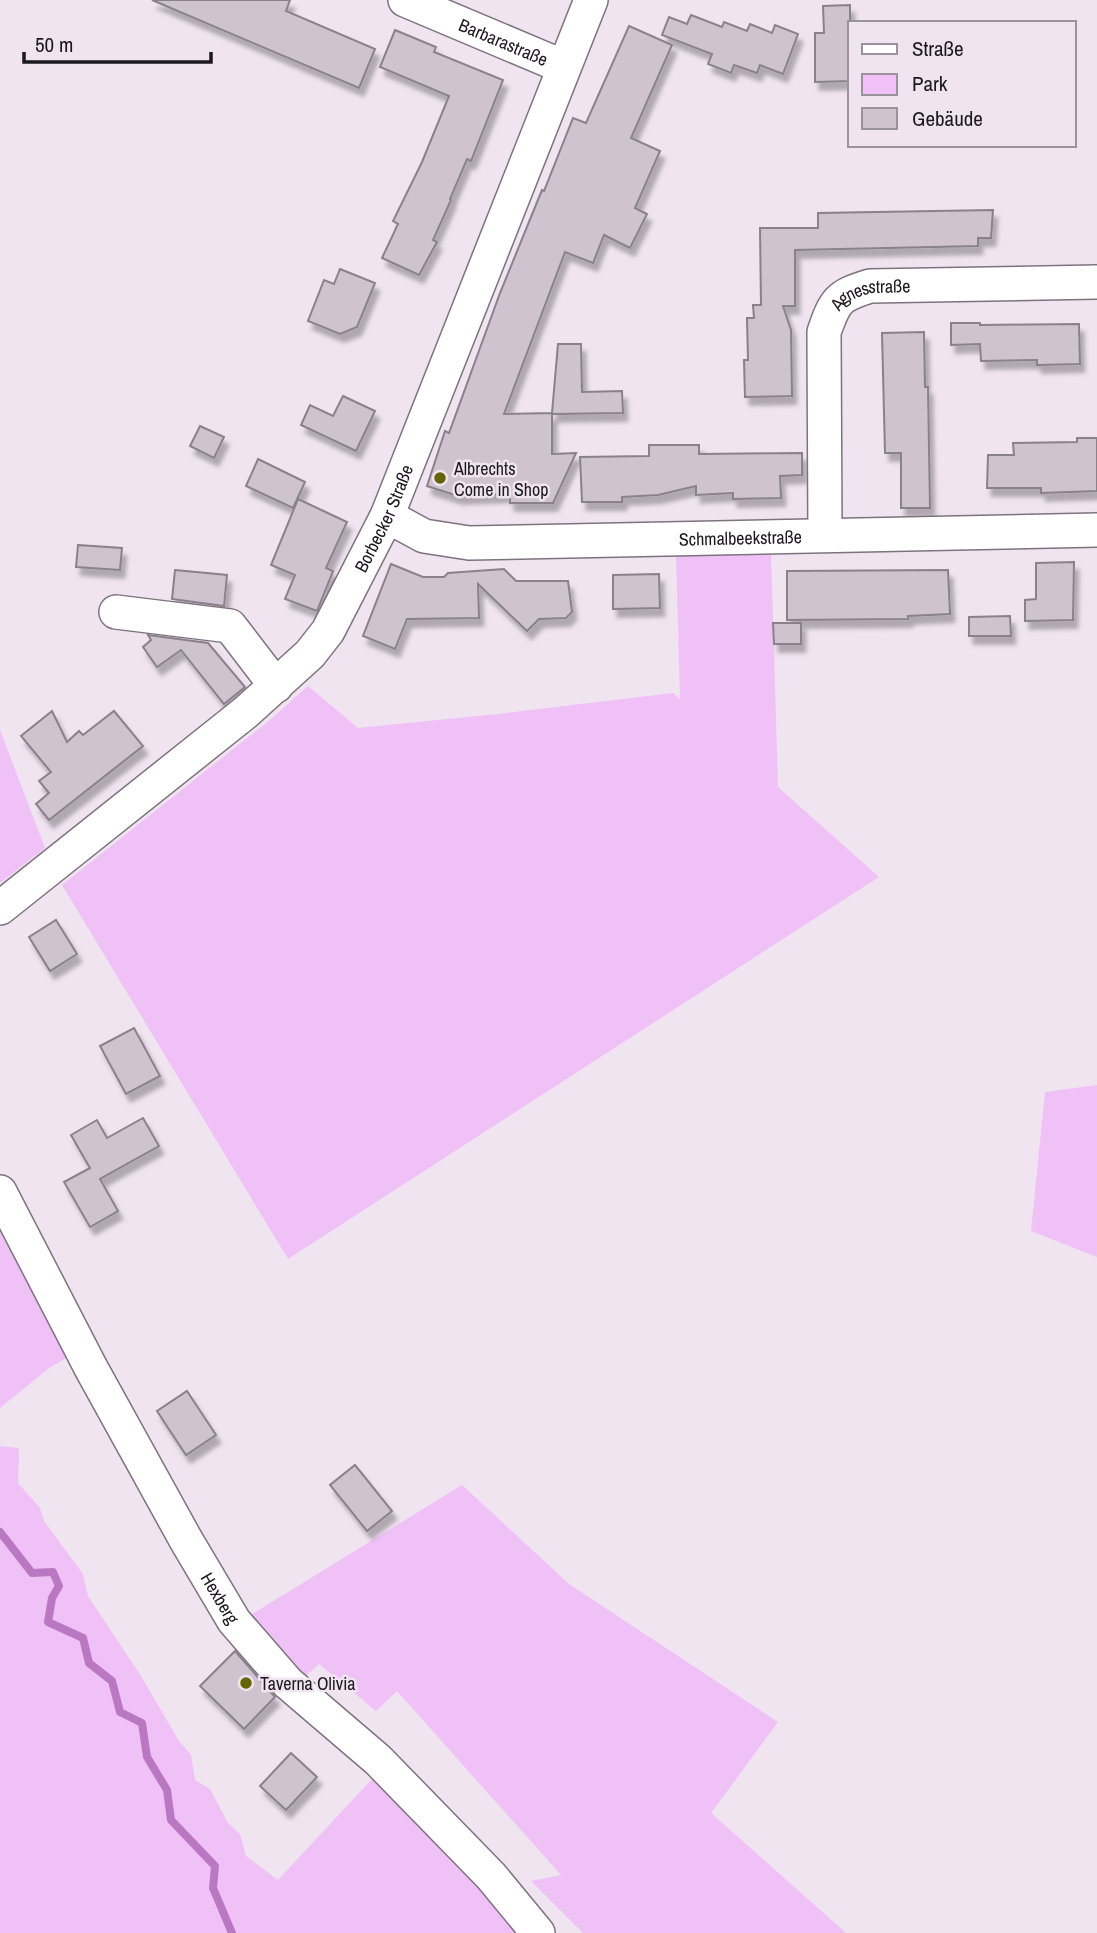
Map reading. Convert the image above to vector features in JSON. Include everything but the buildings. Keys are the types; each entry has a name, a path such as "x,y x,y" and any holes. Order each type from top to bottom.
{"street":[{"name":"Barbarastraße","path":"405,0 564,67"},
{"name":"Borbecker Straße","path":"0,908 276,686 310,654 328,631 387,516 591,0"},
{"name":"Agnesstraße","path":"825,534 824,332 833,309 845,293 870,286 1097,282"},
{"name":"Schmalbeekstraße","path":"387,516 424,536 469,543 1097,530"},
{"path":"116,612 230,626 276,686"},
{"name":"Hexberg","path":"0,1192 91,1368 234,1621 288,1683 378,1760 491,1876 538,1933"}],"green space":[{"path":"771,553 778,787 879,877 288,1259 62,885 271,719 308,686 358,728 673,693 680,699 676,556"},
{"path":"0,730 45,848 0,883"},
{"path":"1097,1085 1097,1257 1031,1231 1045,1092"},
{"path":"0,1220 72,1355 49,1368 0,1408"},
{"path":"0,1446 18,1448 18,1483 40,1508 44,1521 83,1574 88,1596 141,1676 179,1741 191,1755 195,1780 210,1789 228,1823 240,1834 246,1856 278,1880 373,1778 525,1933 0,1933"},
{"path":"462,1485 569,1584 778,1722 711,1813 846,1933 583,1933 531,1881 561,1875 397,1691 376,1711 319,1664 299,1682 249,1616"}],"waterway":[{"path":"0,1532 32,1573 53,1572 59,1586 52,1598 48,1622 83,1638 89,1663 112,1681 120,1712 142,1723 147,1757 167,1790 171,1820 215,1866 213,1888 232,1933"}],"place":[{"name":"Albrechts Come in Shop","path":"440,478"},
{"name":"Taverna Olivia","path":"246,1683"}]}
